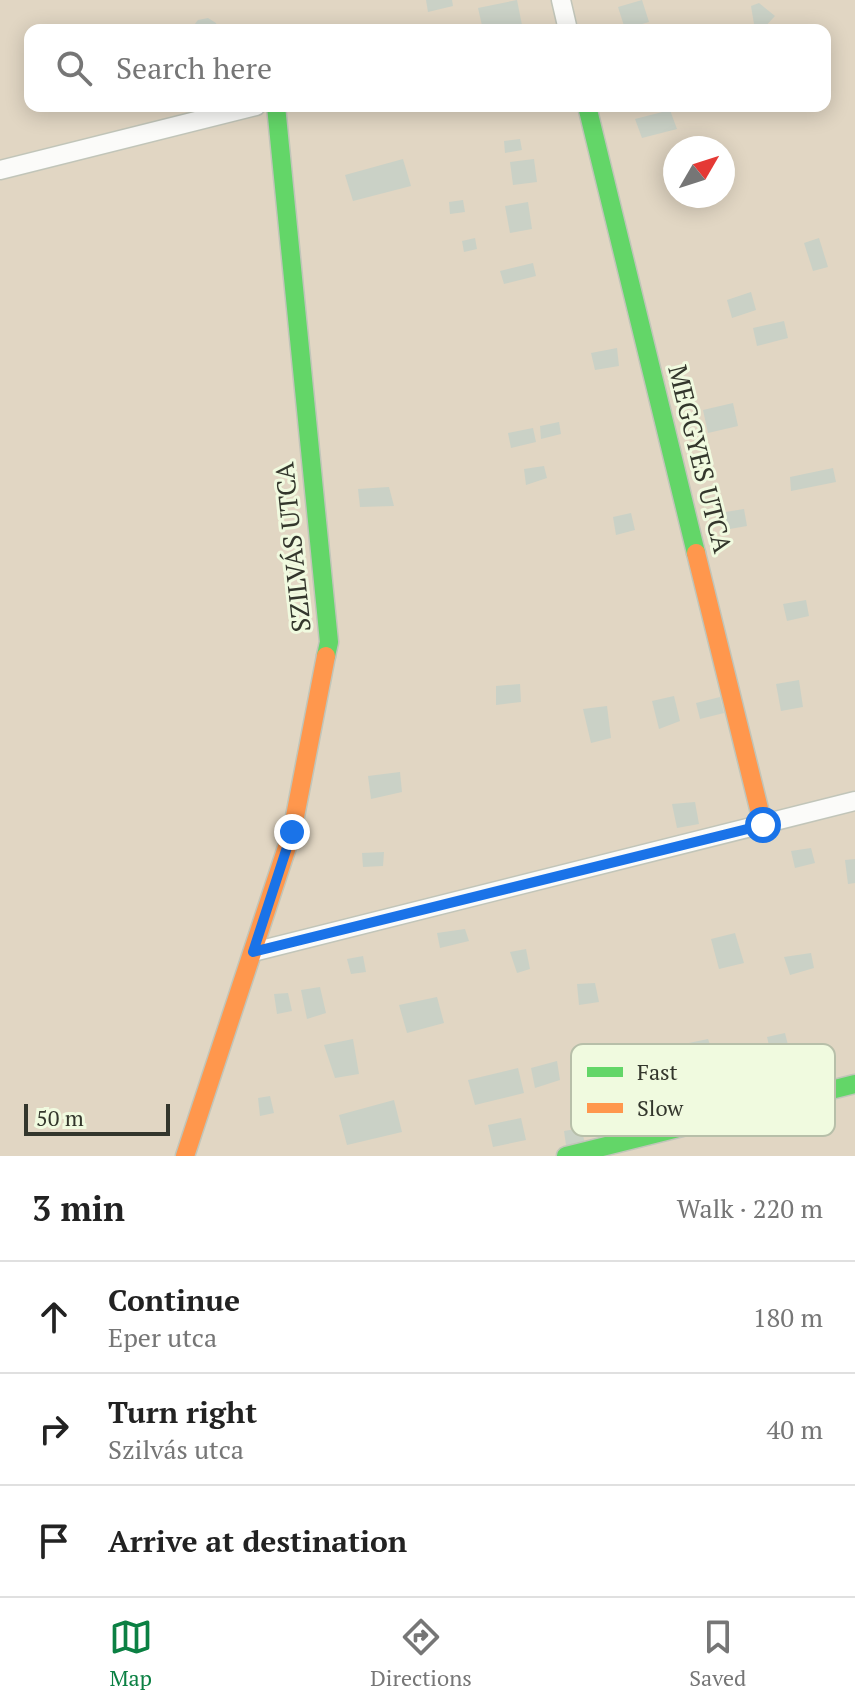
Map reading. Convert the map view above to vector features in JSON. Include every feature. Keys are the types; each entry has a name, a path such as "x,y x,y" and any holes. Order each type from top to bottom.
{"street":[{"path":"561,0 567,24"},
{"path":"0,170 232,112"},
{"name":"SZILVÁS UTCA","path":"185,1156 292,832 329,642 277,112"},
{"name":"MEGGYES UTCA","path":"588,112 763,825"},
{"path":"253,952 855,801"},
{"path":"835,1089 855,1084"},
{"path":"566,1156 646,1136"}],"shaded area":[{"path":"0,0 855,0 855,1156 0,1156"}],"building":[{"path":"426,0 452,0 453,6 428,12"},
{"path":"517,0 522,24 482,24 478,8"},
{"path":"642,0 649,22 623,24 618,7"},
{"path":"759,3 775,16 768,24 754,24 751,6"},
{"path":"208,18 216,24 195,24"},
{"path":"671,112 677,129 642,138 635,119"},
{"path":"520,139 522,150 505,153 504,141"},
{"path":"403,159 411,186 353,201 345,175"},
{"path":"534,159 537,182 513,185 510,162"},
{"path":"463,200 465,212 450,214 449,202"},
{"path":"528,202 532,229 510,233 505,206"},
{"path":"475,238 477,249 464,252 462,241"},
{"path":"819,238 828,267 813,271 804,243"},
{"path":"533,263 536,276 504,284 500,271"},
{"path":"751,292 756,310 732,318 727,300"},
{"path":"784,321 788,338 757,346 753,328"},
{"path":"617,348 619,366 595,370 591,353"},
{"path":"733,403 738,426 708,433 703,410"},
{"path":"559,422 561,434 541,439 540,426"},
{"path":"533,428 536,442 511,448 508,433"},
{"path":"544,466 547,478 526,485 524,469"},
{"path":"833,468 836,482 791,491 790,477"},
{"path":"389,487 394,506 360,507 358,489"},
{"path":"744,509 747,526 724,530 719,513"},
{"path":"631,513 635,530 616,535 613,517"},
{"path":"806,600 809,616 787,621 783,604"},
{"path":"799,680 803,707 781,711 776,684"},
{"path":"520,684 521,702 496,705 496,686"},
{"path":"674,696 680,721 659,729 652,701"},
{"path":"720,697 724,713 700,719 696,703"},
{"path":"607,706 611,738 591,743 583,709"},
{"path":"400,772 402,792 371,799 368,776"},
{"path":"695,802 699,824 677,828 672,804"},
{"path":"811,848 815,863 795,868 791,851"},
{"path":"384,852 383,866 363,867 362,853"},
{"path":"855,859 855,883 848,884 845,860"},
{"path":"465,929 469,941 440,948 437,933"},
{"path":"735,933 744,963 719,969 711,939"},
{"path":"526,949 530,969 517,973 510,952"},
{"path":"811,953 814,968 790,975 784,957"},
{"path":"363,956 366,972 351,974 347,959"},
{"path":"595,983 599,1002 579,1005 577,984"},
{"path":"320,987 326,1013 307,1019 301,990"},
{"path":"288,993 292,1011 277,1014 274,994"},
{"path":"437,997 444,1023 407,1033 399,1005"},
{"path":"785,1033 788,1044 769,1044 767,1037"},
{"path":"353,1039 359,1074 335,1078 324,1045"},
{"path":"708,1039 710,1044 684,1044"},
{"path":"557,1061 560,1080 535,1088 531,1068"},
{"path":"518,1068 524,1093 475,1105 468,1080"},
{"path":"270,1096 274,1113 260,1116 258,1098"},
{"path":"394,1100 402,1132 347,1145 339,1115"},
{"path":"521,1118 526,1140 493,1147 488,1125"},
{"path":"571,1130 571,1136 583,1136 586,1147 567,1152 564,1131"}],"traffic: fast":[{"path":"277,112 329,642 326,656"},
{"path":"588,112 696,553"},
{"path":"835,1089 855,1084"},
{"path":"566,1156 646,1136"}],"traffic: slow":[{"path":"696,553 763,825"},
{"path":"185,1156 292,832 326,656"}],"route":[{"path":"292,832 253,952 763,825"}]}
